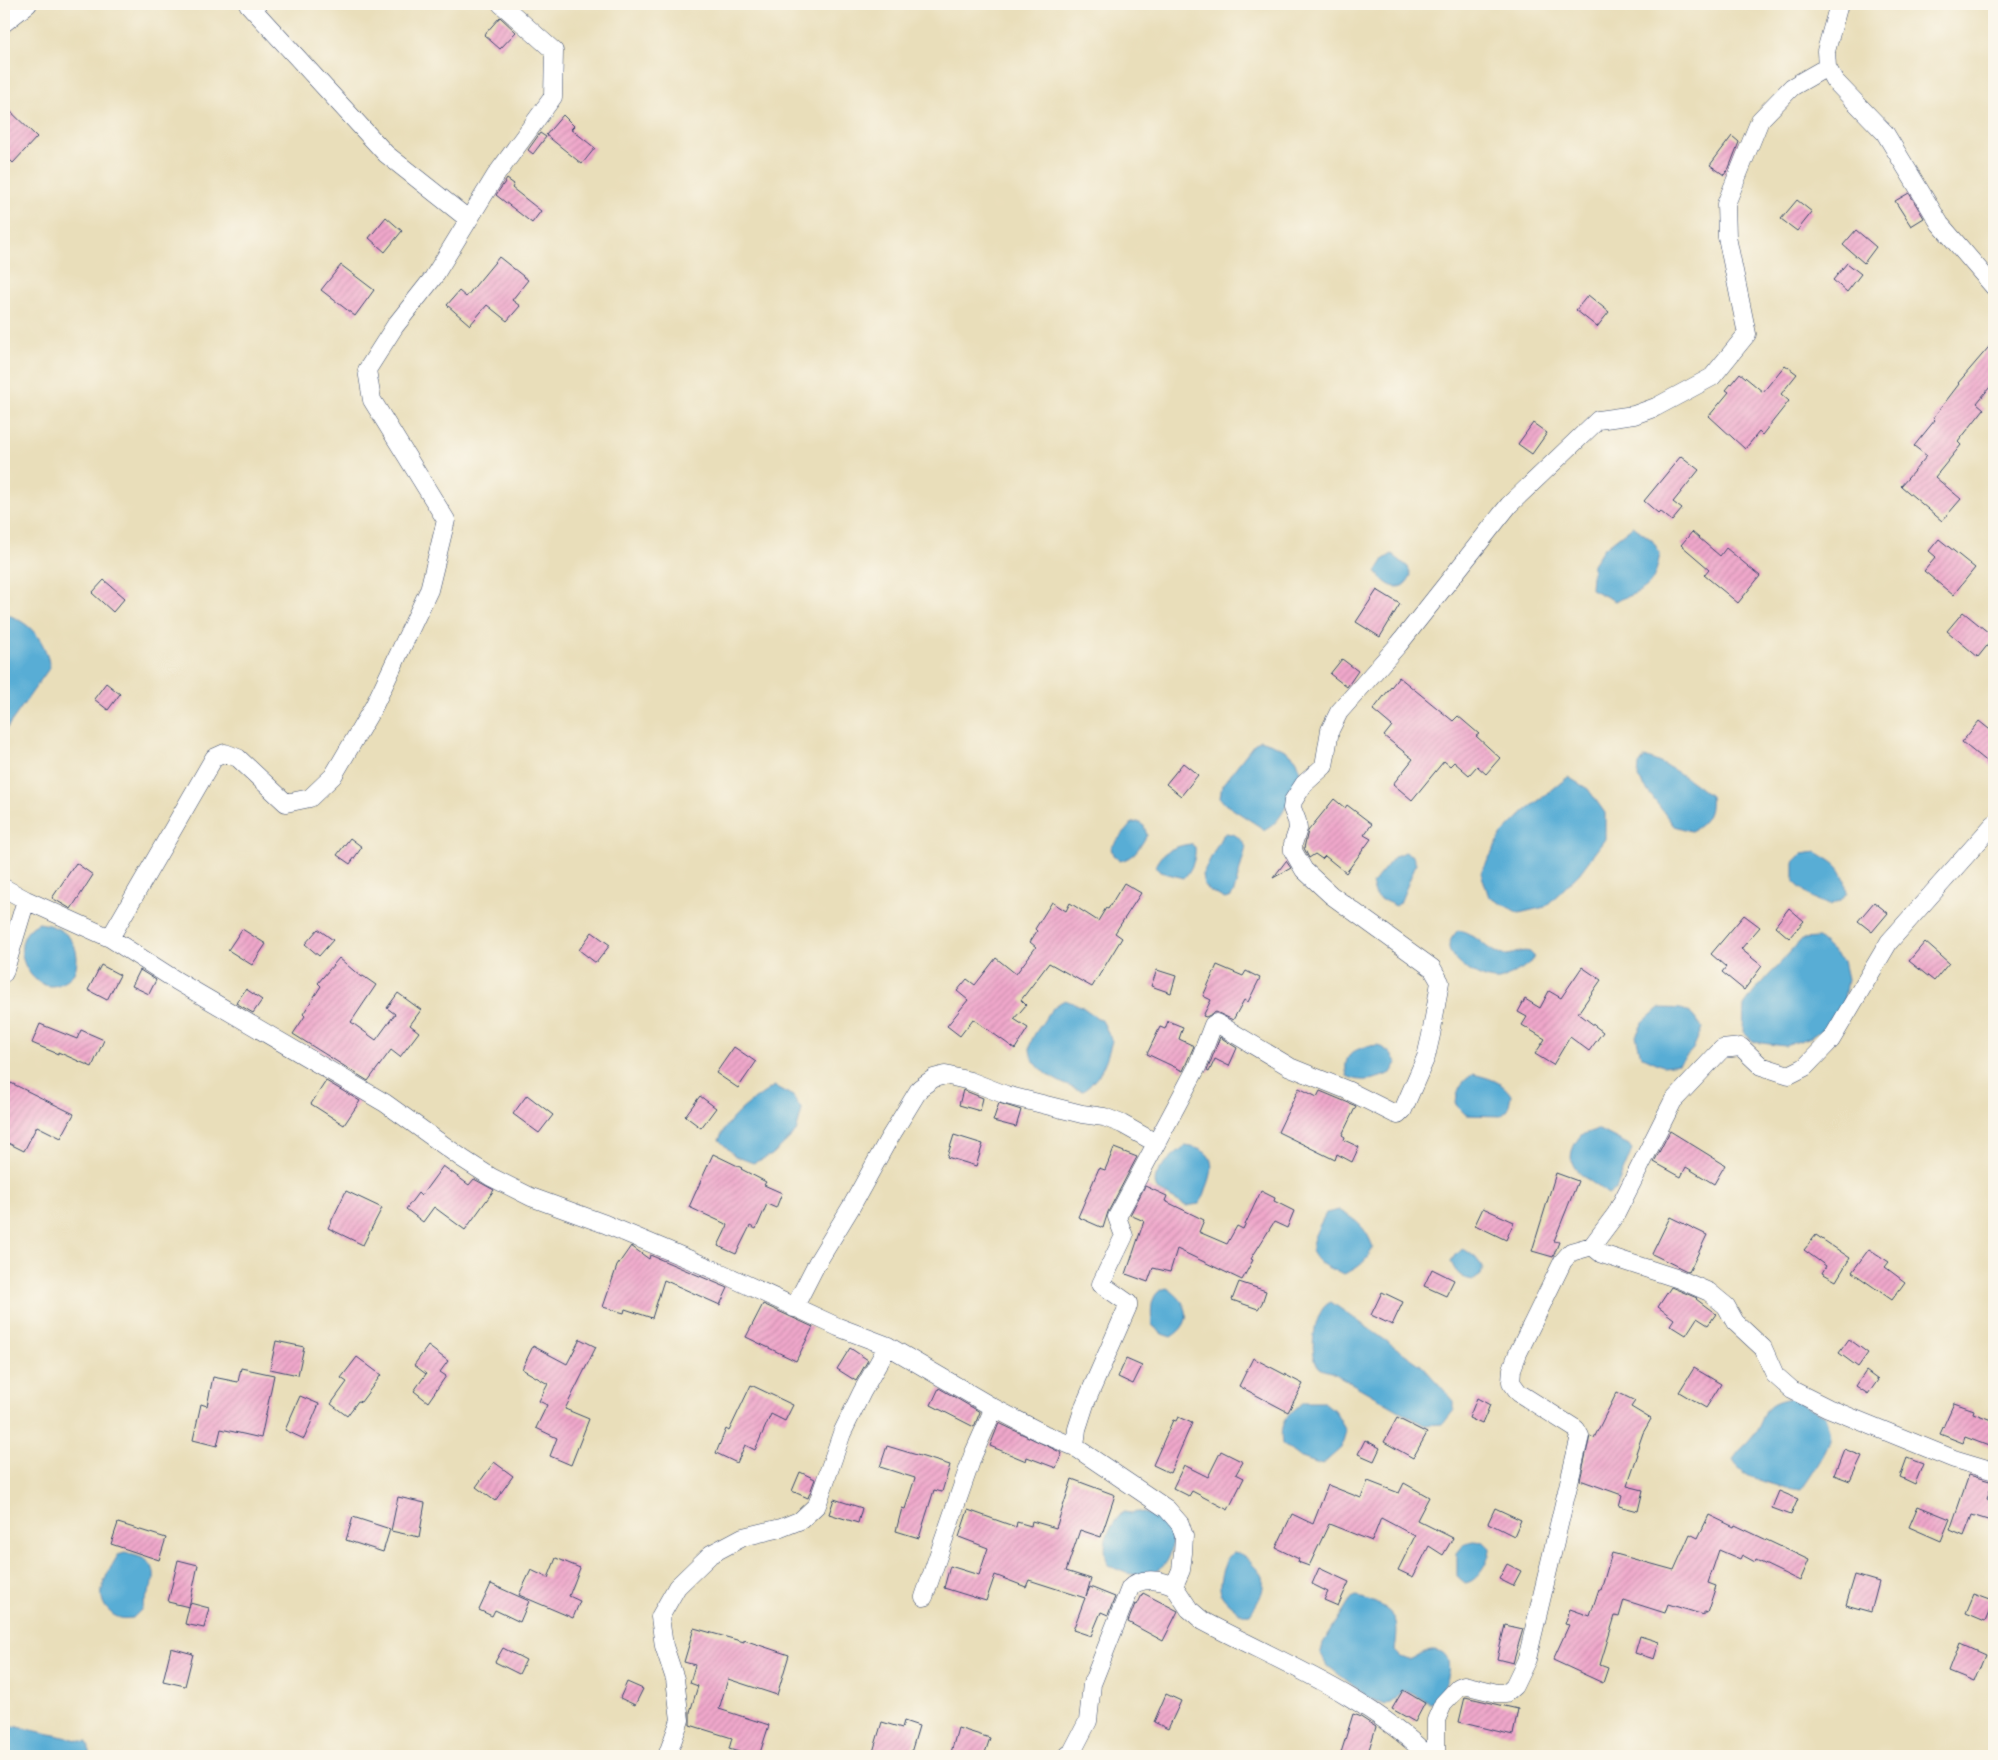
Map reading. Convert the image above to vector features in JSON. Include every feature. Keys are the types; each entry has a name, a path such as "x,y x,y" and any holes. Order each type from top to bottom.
{"street":[{"path":"4,22 28,4"},
{"path":"248,4 386,154 468,219"},
{"path":"110,938 214,758 224,753 238,758 286,803 310,798 333,776 374,706 429,590 446,520 372,400 367,370 395,326 434,278 496,175 553,97 554,51 501,4"},
{"path":"1839,4 1826,52 1827,67 1834,80 1885,133 1940,224 1994,287"},
{"path":"1075,1447 1077,1429 1085,1404 1128,1306 1124,1299 1101,1284 1124,1236 1116,1217 1180,1099 1204,1051 1212,1026 1216,1023 1290,1067 1347,1090 1395,1114 1398,1115 1403,1110 1426,1057 1440,982 1432,968 1331,895 1304,870 1293,851 1293,844 1298,829 1292,808 1293,801 1304,784 1324,766 1330,730 1339,712 1399,644 1509,505 1598,420 1634,415 1656,407 1712,376 1747,334 1727,237 1726,204 1760,120 1792,87 1827,67"},
{"path":"1436,1756 1436,1720 1443,1704 1454,1691 1464,1685 1497,1693 1506,1693 1514,1686 1527,1659 1580,1436 1576,1429 1519,1393 1511,1382 1512,1369 1563,1261 1571,1252 1592,1246 1616,1214 1673,1101 1722,1049 1741,1048 1761,1066 1789,1075 1805,1067 1831,1040 1889,942 1994,824"},
{"path":"4,888 110,938 177,981 385,1103 491,1177 531,1197 605,1224 717,1271 794,1308 888,1346 994,1408 1044,1434 1075,1447 1167,1509 1180,1524 1184,1536 1183,1553 1181,1570 1174,1586"},
{"path":"4,972 26,900"},
{"path":"794,1308 817,1263 920,1088 934,1078 946,1075 970,1081 1006,1095 1082,1114 1104,1117 1156,1142"},
{"path":"1592,1246 1602,1254 1678,1279 1709,1292 1726,1306 1735,1322 1762,1348 1775,1375 1792,1390 1828,1408 1954,1458 1994,1471"},
{"path":"667,1756 680,1720 675,1679 664,1646 660,1617 677,1586 711,1554 743,1537 781,1528 801,1520 817,1505 842,1433 888,1346"},
{"path":"924,1597 974,1456 994,1408"},
{"path":"1068,1756 1088,1721 1092,1684 1130,1588 1141,1582 1152,1580 1174,1586 1189,1609 1202,1621 1345,1695 1395,1727 1428,1756"}],"water":[{"path":"1633,526 1652,540 1660,553 1658,565 1652,581 1647,586 1635,594 1615,601 1591,589 1593,564 1603,549"},
{"path":"1392,554 1408,567 1411,575 1399,587 1389,585 1376,572 1384,559"},
{"path":"4,613 22,622 35,633 44,648 50,667 4,732"},
{"path":"1260,740 1275,745 1291,754 1297,761 1301,773 1282,813 1272,826 1265,830 1225,804 1220,798 1222,785 1254,744"},
{"path":"1645,757 1679,773 1710,796 1709,812 1701,825 1691,831 1674,826 1638,778 1639,765"},
{"path":"1568,777 1588,789 1605,813 1605,839 1579,874 1545,907 1519,913 1489,897 1481,873 1502,834 1523,813"},
{"path":"1138,822 1144,826 1147,835 1133,855 1120,861 1113,855 1111,848 1132,823"},
{"path":"1226,833 1238,837 1246,847 1234,892 1231,897 1225,899 1208,890 1204,885 1202,875 1222,836"},
{"path":"1191,844 1195,847 1194,860 1184,878 1160,872 1156,867 1160,857 1169,850"},
{"path":"1405,852 1413,856 1416,864 1400,903 1396,906 1376,897 1372,884 1395,856"},
{"path":"1816,852 1830,860 1844,877 1847,892 1842,899 1830,905 1813,899 1794,882 1794,862 1802,854"},
{"path":"39,923 46,924 65,933 76,950 77,962 74,973 65,981 54,986 43,984 33,978 26,967 22,955 22,943 28,932"},
{"path":"1458,930 1471,935 1492,951 1503,955 1526,951 1534,956 1531,962 1504,979 1493,980 1485,978 1461,965 1451,953 1450,942"},
{"path":"1818,938 1843,961 1847,979 1843,1006 1828,1025 1811,1037 1785,1046 1754,1042 1743,1032 1744,1006 1754,992 1802,939"},
{"path":"1065,1000 1081,1006 1103,1022 1112,1041 1099,1075 1083,1091 1066,1085 1047,1074 1033,1060 1030,1051 1031,1042 1048,1014 1056,1005"},
{"path":"1659,1008 1685,1010 1693,1016 1702,1028 1693,1049 1679,1064 1663,1066 1641,1056 1636,1036 1643,1022"},
{"path":"1378,1045 1390,1053 1397,1063 1391,1073 1375,1079 1364,1080 1347,1076 1346,1061 1353,1052 1364,1047"},
{"path":"1473,1074 1499,1083 1511,1095 1508,1110 1501,1116 1466,1115 1456,1105 1460,1087"},
{"path":"774,1086 793,1096 802,1110 796,1132 772,1155 753,1163 735,1156 719,1140 724,1131 742,1109"},
{"path":"1598,1129 1629,1145 1632,1150 1616,1189 1608,1194 1582,1175 1572,1163 1571,1155 1581,1135"},
{"path":"1185,1146 1201,1150 1210,1158 1212,1164 1210,1178 1202,1200 1199,1204 1186,1206 1158,1190 1155,1184 1158,1172"},
{"path":"1339,1210 1360,1225 1373,1247 1362,1263 1344,1274 1321,1263 1312,1251 1312,1243 1326,1213"},
{"path":"1464,1249 1475,1257 1483,1267 1481,1275 1474,1280 1460,1275 1451,1261 1455,1255"},
{"path":"1167,1288 1180,1299 1186,1312 1184,1325 1171,1337 1162,1334 1152,1325 1152,1303 1154,1298 1157,1293"},
{"path":"1331,1302 1422,1366 1454,1401 1454,1410 1443,1424 1424,1425 1332,1372 1320,1368 1314,1356 1315,1331 1319,1315 1326,1305"},
{"path":"1791,1398 1825,1416 1830,1436 1829,1444 1801,1490 1784,1487 1753,1477 1744,1472 1733,1460 1754,1435 1769,1406 1781,1400"},
{"path":"1303,1402 1324,1402 1334,1410 1346,1431 1341,1448 1322,1465 1299,1457 1282,1444 1281,1436 1285,1420"},
{"path":"1136,1511 1153,1516 1161,1521 1167,1527 1172,1540 1170,1553 1164,1565 1159,1570 1147,1575 1130,1574 1119,1570 1108,1565 1106,1557 1105,1543 1109,1530 1123,1512 1132,1513"},
{"path":"1473,1541 1484,1542 1490,1548 1486,1564 1479,1575 1470,1582 1465,1583 1457,1576 1457,1553 1465,1543"},
{"path":"1233,1552 1239,1553 1246,1558 1262,1577 1262,1592 1250,1614 1242,1614 1222,1596 1220,1591 1222,1573"},
{"path":"125,1553 147,1560 154,1573 154,1580 141,1610 133,1618 114,1615 105,1606 102,1599 103,1584 106,1577 118,1555"},
{"path":"1356,1597 1379,1605 1394,1617 1397,1629 1395,1651 1401,1657 1409,1660 1434,1650 1442,1652 1447,1657 1449,1664 1446,1681 1435,1702 1430,1703 1403,1689 1392,1702 1385,1705 1368,1697 1328,1666 1321,1654 1323,1643 1350,1600"},
{"path":"4,1724 87,1742 89,1756 4,1756"}],"building":[{"path":"500,17 516,32 500,49 484,35"},
{"path":"4,105 37,137 13,163 4,154"},
{"path":"563,115 574,126 571,129 595,148 582,164 546,135"},
{"path":"540,133 546,137 533,154 528,150"},
{"path":"1732,136 1739,142 1729,168 1724,175 1710,165"},
{"path":"507,179 514,184 512,188 541,211 532,223 496,195"},
{"path":"1909,193 1924,218 1911,226 1895,201"},
{"path":"1797,200 1812,212 1797,231 1781,219"},
{"path":"386,217 402,231 385,252 369,238"},
{"path":"1856,230 1876,247 1864,263 1843,245"},
{"path":"499,257 528,280 512,300 520,306 507,321 487,305 470,325 447,305 459,291 466,297"},
{"path":"1847,263 1861,274 1847,292 1833,280"},
{"path":"341,265 374,290 355,316 321,290"},
{"path":"1588,295 1609,312 1597,327 1576,310"},
{"path":"1994,341 1994,382 1977,403 1984,409 1958,442 1961,445 1935,477 1961,499 1942,521 1901,486 1927,456 1914,446 1935,420 1933,418 1958,383"},
{"path":"1785,365 1797,374 1781,394 1789,401 1762,435 1759,432 1745,449 1709,416 1729,392 1726,390 1740,373 1763,392"},
{"path":"1533,423 1547,433 1532,454 1518,444"},
{"path":"1681,456 1699,470 1673,502 1682,509 1672,521 1660,511 1658,513 1644,501"},
{"path":"1692,532 1720,556 1726,548 1760,576 1738,603 1704,575 1709,569 1681,545"},
{"path":"1939,539 1975,568 1953,595 1924,571 1936,557 1929,551"},
{"path":"104,580 125,598 113,612 92,593"},
{"path":"1377,590 1400,604 1380,637 1356,622"},
{"path":"1963,612 1994,637 1978,657 1947,631"},
{"path":"1342,659 1358,671 1347,687 1330,674"},
{"path":"1399,677 1453,721 1458,716 1479,734 1476,736 1500,758 1486,774 1477,766 1469,775 1454,762 1450,766 1444,761 1412,800 1393,784 1413,759 1384,736 1392,726 1373,710"},
{"path":"106,683 120,694 108,710 94,699"},
{"path":"1979,721 1994,733 1994,768 1962,742"},
{"path":"1183,763 1198,775 1181,796 1166,784"},
{"path":"1334,799 1345,808 1347,805 1372,824 1364,835 1371,839 1346,873 1325,856 1322,859 1315,854 1309,858 1304,848 1308,831"},
{"path":"350,838 362,847 350,864 337,855"},
{"path":"1286,861 1291,868 1273,878"},
{"path":"76,863 93,875 71,909 52,898"},
{"path":"1124,883 1141,893 1115,933 1122,938 1092,987 1049,963 1021,1000 1026,1005 1014,1019 1028,1028 1015,1049 973,1019 960,1036 947,1026 968,1000 957,991 967,979 975,985 996,958 1016,974 1036,947 1030,942 1037,931 1035,929 1052,902 1066,911 1070,903 1098,921"},
{"path":"1874,902 1888,913 1872,932 1858,921"},
{"path":"1789,908 1804,921 1789,938 1775,926"},
{"path":"1744,915 1760,927 1741,949 1762,966 1744,990 1722,972 1726,967 1711,954"},
{"path":"242,929 266,944 252,965 228,950"},
{"path":"318,929 333,940 319,956 305,944"},
{"path":"592,932 610,945 596,963 579,950"},
{"path":"1925,942 1949,963 1934,981 1909,961"},
{"path":"339,958 361,977 363,976 376,985 351,1022 376,1040 395,1014 387,1008 398,993 421,1010 410,1025 419,1032 400,1057 391,1050 368,1081 293,1034 321,986 318,983"},
{"path":"101,965 120,975 107,1000 88,990"},
{"path":"1217,965 1243,976 1246,971 1260,978 1248,1002 1244,1000 1233,1020 1216,1012 1206,1017 1203,1016 1211,1000 1203,996"},
{"path":"1582,967 1601,980 1578,1013 1603,1032 1589,1051 1570,1037 1553,1065 1535,1054 1545,1039 1522,1025 1527,1017 1518,1012 1525,999 1540,1008 1549,991 1561,998"},
{"path":"140,970 156,980 149,994 132,986"},
{"path":"1157,970 1176,976 1171,993 1151,986"},
{"path":"246,989 262,1000 253,1013 236,1003"},
{"path":"1168,1021 1183,1027 1179,1039 1194,1046 1183,1071 1147,1054 1160,1027 1165,1029"},
{"path":"40,1024 77,1039 81,1030 104,1040 92,1067 32,1043"},
{"path":"1220,1037 1237,1048 1229,1066 1215,1059 1209,1072 1207,1071"},
{"path":"734,1047 756,1062 738,1088 716,1073"},
{"path":"326,1081 360,1101 344,1125 311,1104"},
{"path":"11,1083 74,1114 61,1138 37,1126 24,1151 4,1141 4,1096"},
{"path":"1299,1088 1317,1097 1320,1091 1356,1106 1342,1135 1345,1137 1344,1140 1359,1147 1352,1162 1337,1154 1335,1160 1278,1132"},
{"path":"963,1090 983,1098 980,1111 959,1105"},
{"path":"527,1095 553,1115 539,1133 513,1114"},
{"path":"700,1096 716,1108 701,1128 685,1116"},
{"path":"999,1103 1021,1110 1016,1127 993,1121"},
{"path":"1670,1131 1725,1165 1714,1184 1686,1167 1681,1177 1654,1162"},
{"path":"954,1135 983,1144 976,1166 947,1157"},
{"path":"1114,1148 1137,1157 1108,1212 1103,1228 1078,1217 1099,1168 1105,1170"},
{"path":"713,1154 742,1168 766,1182 764,1185 782,1193 776,1208 767,1204 756,1229 750,1226 736,1254 718,1246 728,1225 689,1207"},
{"path":"443,1166 469,1185 474,1179 494,1190 465,1230 434,1207 423,1222 406,1209 418,1193 421,1196"},
{"path":"1556,1173 1578,1181 1554,1241 1559,1242 1553,1257 1532,1251"},
{"path":"1145,1186 1167,1196 1165,1201 1204,1220 1199,1232 1227,1244 1237,1226 1243,1229 1261,1191 1275,1198 1274,1201 1294,1211 1287,1228 1274,1222 1251,1259 1253,1260 1242,1280 1177,1249 1170,1272 1153,1268 1148,1282 1126,1274 1144,1221 1130,1215"},
{"path":"346,1191 382,1208 363,1245 328,1228"},
{"path":"1483,1208 1514,1222 1506,1240 1475,1225"},
{"path":"1670,1217 1707,1235 1689,1272 1652,1254"},
{"path":"1816,1235 1850,1258 1836,1281 1822,1273 1826,1266 1804,1250"},
{"path":"631,1246 649,1259 650,1255 728,1288 720,1305 664,1280 652,1318 625,1309 624,1313 603,1307 617,1266"},
{"path":"1869,1249 1889,1262 1885,1267 1905,1282 1892,1300 1852,1272"},
{"path":"1432,1269 1454,1280 1446,1296 1424,1286"},
{"path":"1239,1282 1266,1291 1258,1309 1232,1300"},
{"path":"1671,1287 1697,1298 1716,1314 1708,1325 1697,1318 1686,1335 1670,1325 1674,1319 1658,1307"},
{"path":"1382,1292 1403,1302 1392,1325 1371,1315"},
{"path":"763,1304 813,1327 796,1361 746,1337"},
{"path":"580,1339 596,1347 565,1409 589,1419 571,1465 550,1456 557,1438 536,1428 547,1405 539,1401 548,1384 522,1369 533,1346 567,1364"},
{"path":"1849,1339 1868,1353 1858,1367 1839,1353"},
{"path":"276,1341 304,1347 298,1375 270,1369"},
{"path":"428,1346 448,1361 440,1372 446,1376 428,1402 414,1391 426,1374 414,1365"},
{"path":"850,1348 868,1360 856,1381 837,1369"},
{"path":"357,1357 381,1375 361,1402 358,1401 347,1416 331,1404 347,1382 341,1378"},
{"path":"1253,1358 1303,1384 1288,1412 1239,1386"},
{"path":"1126,1359 1142,1366 1133,1384 1118,1377"},
{"path":"241,1368 274,1375 261,1438 221,1429 217,1446 193,1440 201,1404 207,1406 213,1377 238,1382"},
{"path":"1694,1368 1721,1384 1706,1408 1679,1392"},
{"path":"1866,1371 1878,1380 1868,1394 1856,1386"},
{"path":"751,1385 793,1405 785,1421 771,1414 755,1450 745,1445 737,1463 716,1453 726,1429 729,1431"},
{"path":"939,1388 980,1412 974,1427 931,1405"},
{"path":"1617,1392 1635,1401 1631,1407 1651,1419 1643,1433 1627,1486 1643,1490 1638,1511 1619,1506 1622,1495 1580,1480 1590,1436 1594,1438"},
{"path":"300,1396 319,1404 304,1439 285,1430"},
{"path":"1477,1398 1490,1405 1482,1424 1469,1418"},
{"path":"1954,1403 1974,1410 1973,1413 1994,1421 1994,1448 1965,1437 1963,1443 1940,1434"},
{"path":"1178,1417 1192,1423 1170,1473 1153,1465 1173,1420 1176,1421"},
{"path":"1397,1418 1427,1433 1413,1458 1384,1442"},
{"path":"999,1423 1062,1453 1056,1468 1027,1457 1026,1461 990,1446"},
{"path":"1365,1440 1380,1448 1374,1461 1358,1454"},
{"path":"887,1446 950,1465 942,1492 934,1490 919,1538 896,1531 902,1508 905,1509 915,1478 880,1467"},
{"path":"1844,1449 1862,1456 1850,1481 1834,1475"},
{"path":"1221,1451 1243,1462 1236,1474 1244,1478 1228,1510 1192,1491 1189,1496 1173,1488 1184,1465 1208,1477"},
{"path":"1907,1458 1923,1464 1915,1484 1900,1477"},
{"path":"494,1462 513,1476 495,1501 476,1487"},
{"path":"800,1472 815,1479 808,1498 792,1491"},
{"path":"1969,1475 1993,1482 1987,1499 1994,1502 1994,1522 1972,1515 1964,1536 1950,1530"},
{"path":"1072,1479 1115,1495 1101,1537 1080,1530 1066,1571 1091,1579 1086,1596 1090,1587 1115,1597 1108,1615 1101,1612 1091,1636 1073,1630 1085,1598 1029,1580 1026,1587 995,1575 986,1601 944,1588 950,1566 979,1575 988,1548 959,1537 968,1510 1016,1527 1017,1522 1031,1526 1032,1521 1056,1528"},
{"path":"1368,1481 1399,1493 1404,1483 1429,1497 1417,1520 1453,1538 1443,1555 1429,1546 1413,1577 1398,1570 1415,1536 1381,1518 1372,1541 1329,1524 1309,1566 1298,1562 1299,1559 1276,1548 1292,1514 1313,1524 1328,1485 1361,1498"},
{"path":"1779,1491 1798,1499 1791,1515 1772,1508"},
{"path":"398,1497 425,1503 419,1537 391,1531"},
{"path":"834,1499 862,1508 858,1523 829,1514"},
{"path":"1918,1506 1950,1519 1941,1541 1909,1527"},
{"path":"1495,1508 1521,1520 1514,1536 1488,1523"},
{"path":"1709,1515 1734,1527 1735,1525 1809,1560 1800,1581 1756,1560 1755,1562 1742,1555 1740,1559 1719,1550 1708,1583 1716,1586 1707,1613 1704,1612 1704,1615 1668,1604 1665,1613 1624,1600 1619,1617 1615,1616 1600,1665 1608,1668 1603,1683 1553,1660 1569,1625 1565,1624 1570,1609 1590,1616 1599,1589 1601,1590 1612,1553 1674,1570 1690,1534 1698,1538"},
{"path":"353,1517 390,1529 383,1552 346,1540"},
{"path":"118,1523 166,1538 159,1560 111,1544"},
{"path":"556,1558 580,1568 569,1596 580,1601 573,1618 519,1595 531,1570 548,1578"},
{"path":"178,1560 198,1565 189,1607 168,1602"},
{"path":"1507,1564 1521,1571 1513,1586 1499,1579"},
{"path":"1319,1568 1349,1582 1338,1606 1324,1600 1328,1592 1312,1584"},
{"path":"1855,1575 1879,1582 1871,1612 1846,1605"},
{"path":"491,1584 529,1601 520,1622 495,1610 492,1616 479,1610"},
{"path":"1143,1593 1178,1611 1163,1641 1128,1622 1135,1604 1137,1605"},
{"path":"1974,1594 1993,1601 1985,1621 1966,1613"},
{"path":"190,1603 209,1608 204,1628 185,1624"},
{"path":"1505,1625 1523,1629 1513,1663 1497,1659"},
{"path":"694,1628 744,1642 744,1640 789,1655 777,1695 728,1679 719,1709 769,1725 759,1756 752,1756 729,1749 732,1738 690,1725 690,1712 698,1686 690,1683 695,1665 684,1662"},
{"path":"1640,1636 1659,1642 1654,1659 1635,1653"},
{"path":"1960,1643 1985,1654 1974,1682 1949,1672"},
{"path":"171,1648 193,1654 185,1686 163,1681"},
{"path":"503,1648 526,1660 519,1674 495,1662"},
{"path":"627,1682 643,1689 635,1705 620,1698"},
{"path":"1403,1690 1425,1703 1415,1722 1392,1709"},
{"path":"1166,1694 1181,1701 1168,1729 1154,1722"},
{"path":"1465,1697 1518,1709 1513,1735 1459,1722"},
{"path":"1353,1714 1376,1727 1367,1756 1340,1756"},
{"path":"904,1721 919,1726 910,1756 886,1756 873,1752 882,1722 902,1728"},
{"path":"958,1728 990,1738 984,1756 950,1756"}]}
